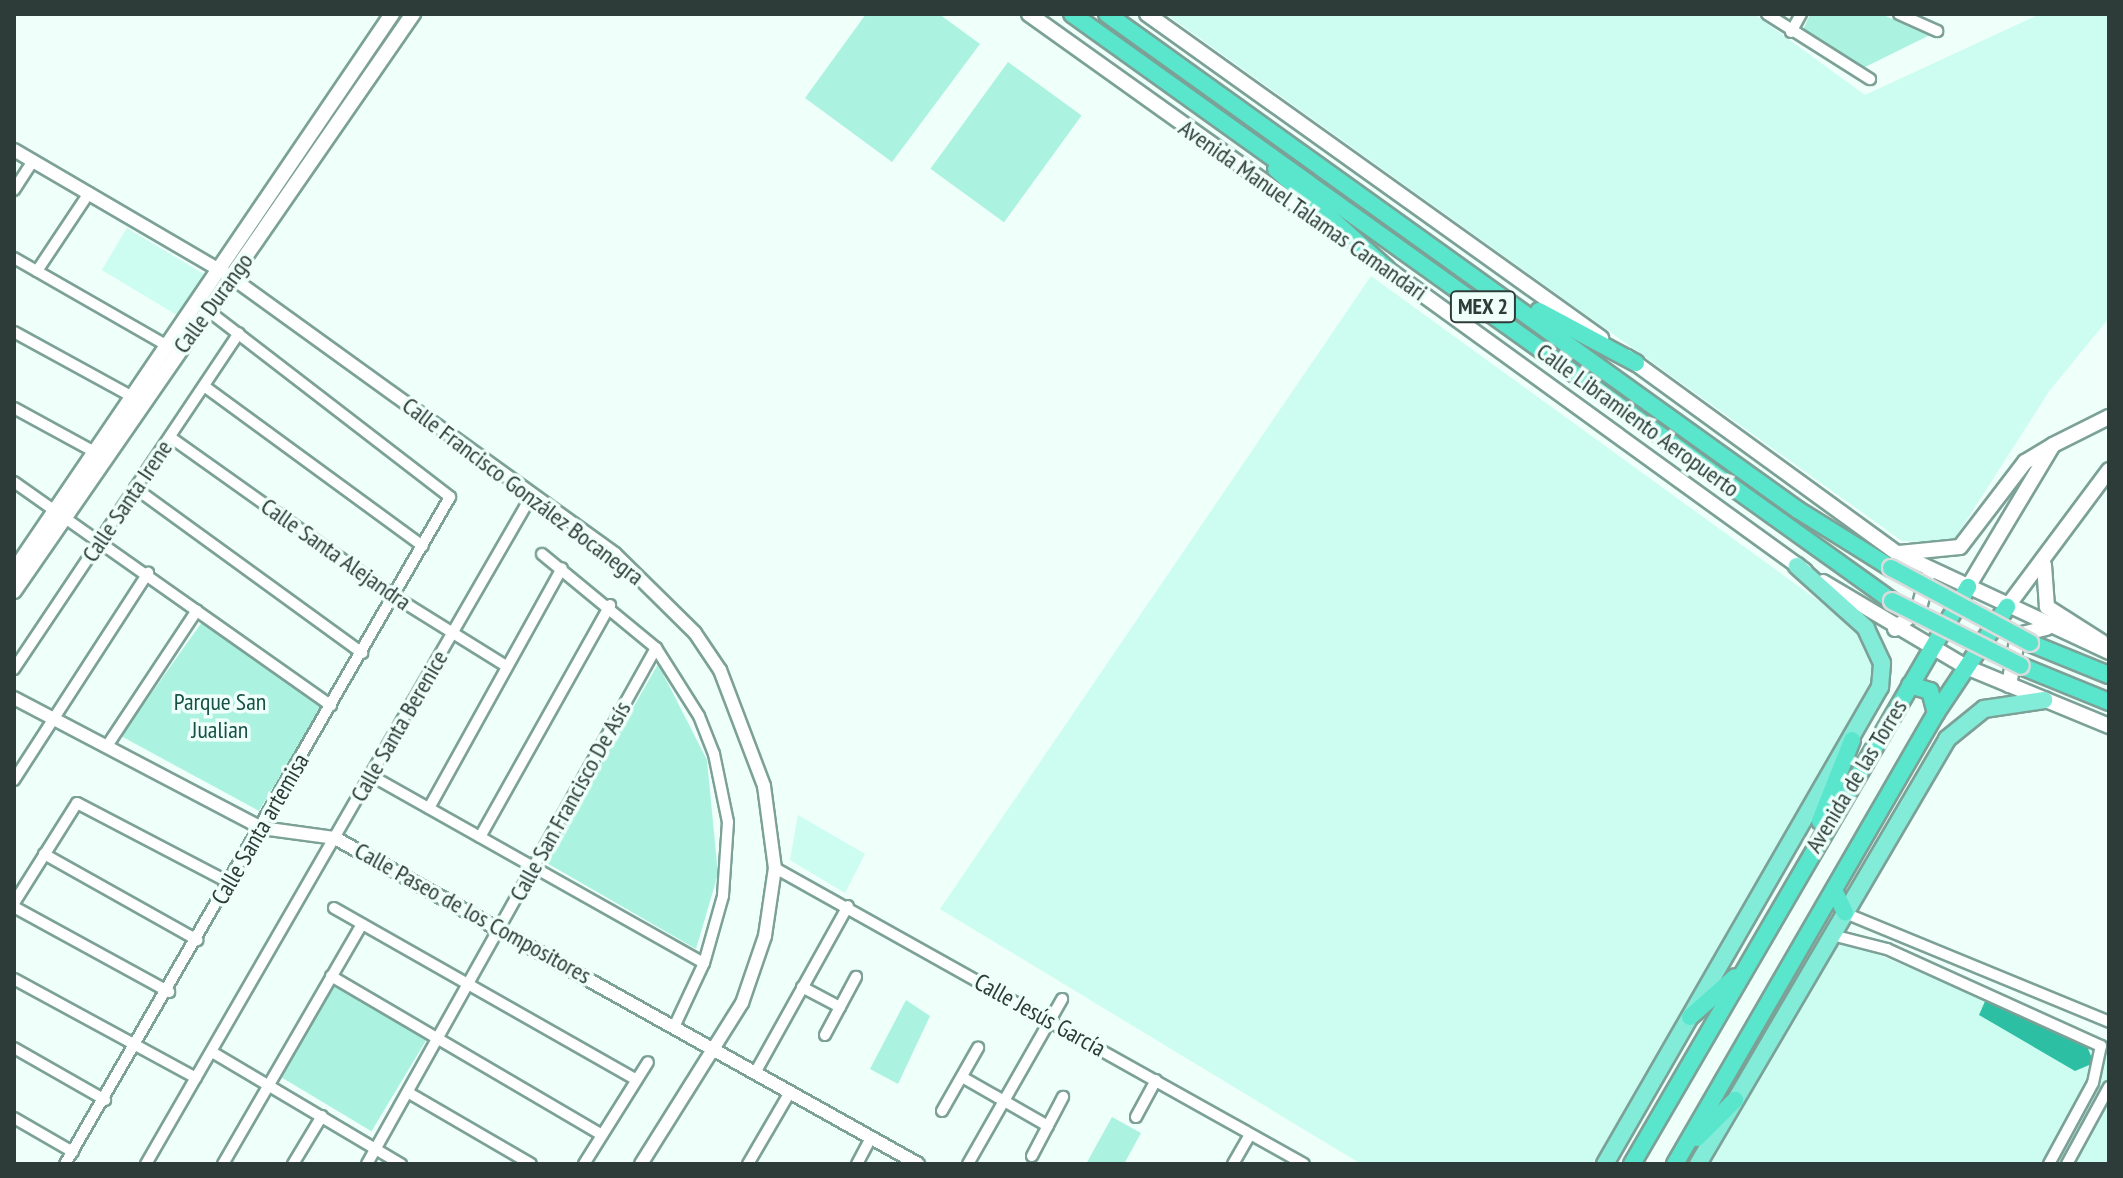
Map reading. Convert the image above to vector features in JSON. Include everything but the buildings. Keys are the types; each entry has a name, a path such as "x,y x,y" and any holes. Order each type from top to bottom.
{"highway":[{"name":"Calle Libramiento Aeropuerto","path":"1072,14 1216,114 1892,601 2021,666 2109,702"},
{"name":"Calle Libramiento Aeropuerto","path":"1107,14 1486,283 1798,510 1894,561"},
{"path":"1216,114 1387,269"},
{"path":"1486,283 1636,363"},
{"name":"MEX 2","path":"1894,561 2030,643 2109,675"},
{"name":"Avenida de las Torres","path":"1632,1164 1801,869 1968,587"},
{"name":"Avenida de las Torres","path":"1677,1160 1936,713 2007,607"},
{"path":"1910,685 1930,691 1936,713"},
{"path":"1801,869 1852,740"},
{"path":"1834,890 1845,913"},
{"path":"1690,1017 1748,965"},
{"path":"1677,1160 1735,1100"}],"main road":[{"name":"Calle Durango","path":"14,571 19,554 62,510 207,310 225,273 392,14"},
{"name":"Calle Durango","path":"14,591 93,451 166,345 225,273 413,14"},
{"name":"Avenida Manuel Talamas Camandari","path":"1029,14 1797,566 1895,629 1966,667 2109,726"},
{"path":"1147,14 1636,363 1894,561 1919,566 2052,628 2109,649"},
{"path":"1894,561 1960,547 2025,462 2109,417"},
{"name":"Avenida de las Torres","path":"1968,587 2053,445"},
{"name":"Avenida de las Torres","path":"2007,607 2044,565 2109,470"},
{"path":"2044,565 2047,607 2109,649"},
{"name":"Avenida de las Torres","path":"1605,1164 1880,687 1878,648 1797,566"},
{"path":"1895,629 1928,591 1919,566"},
{"path":"2009,685 2018,635 2052,628"},
{"path":"1698,1164 1959,724 2000,703 2044,700"}],"street":[{"path":"1767,14 1791,32 1870,79"},
{"path":"1791,32 1801,14"},
{"path":"1899,14 1937,31"},
{"name":"Calle Francisco González Bocanegra","path":"14,150 225,273 532,495 665,600 720,670 752,742 775,868 754,972 715,1049 641,1164"},
{"path":"14,190 33,161"},
{"path":"37,271 89,193"},
{"path":"14,258 166,345"},
{"path":"207,310 239,333"},
{"path":"14,332 131,396"},
{"name":"Calle Santa Irene","path":"14,669 239,333"},
{"name":"Calle Santa artemisa","path":"65,1164 169,992 228,882 395,597 450,492 239,333"},
{"path":"204,386 423,546"},
{"path":"14,408 93,451"},
{"name":"Calle Santa Alejandra","path":"170,437 395,597 506,666"},
{"path":"14,482 102,538 331,706"},
{"path":"135,488 362,653"},
{"name":"Calle Santa Berenice","path":"146,1164 532,495"},
{"path":"542,554 610,605 656,648 699,716 728,822 723,896 704,963 675,1025"},
{"path":"429,808 562,568"},
{"path":"14,780 148,573"},
{"path":"480,837 610,605"},
{"path":"109,743 197,610"},
{"name":"Calle San Francisco De Asís","path":"367,1164 656,648"},
{"name":"Calle Paseo de los Compositores","path":"14,698 109,743 262,828 335,838 499,925 918,1164"},
{"path":"370,775 704,963"},
{"path":"169,992 14,905 77,803 228,882"},
{"path":"44,854 197,940"},
{"name":"Calle Jesús García","path":"775,868 848,906 1304,1164"},
{"path":"755,1073 848,906"},
{"path":"334,908 637,1080"},
{"path":"1845,913 2109,1022"},
{"path":"223,1164 362,924"},
{"path":"1832,935 1887,949 2105,1044 2093,1083 2049,1164"},
{"path":"331,976 602,1135"},
{"path":"825,1035 856,977"},
{"path":"14,979 196,1078"},
{"path":"802,987 840,1007"},
{"path":"968,1164 1062,999"},
{"path":"14,1048 105,1100"},
{"path":"942,1111 978,1048"},
{"path":"212,1052 401,1164"},
{"path":"584,1164 648,1062"},
{"path":"962,1077 1048,1126"},
{"path":"1136,1117 1156,1080"},
{"path":"2067,1164 2109,1087"},
{"path":"748,1164 790,1092"},
{"path":"409,1093 531,1164"},
{"path":"1032,1156 1063,1097"},
{"path":"293,1164 322,1116"},
{"path":"14,1118 73,1152"},
{"path":"1233,1164 1250,1134"},
{"path":"857,1164 871,1138"}],"shaded area":[{"path":"1166,14 1754,14 1865,95 2040,14 2109,14 2109,318 2050,390 1952,543 1902,541"},
{"path":"127,228 205,275 180,317 102,270"},
{"path":"1371,276 1856,628 1873,656 1875,677 1593,1164 1361,1164 940,909"},
{"path":"798,815 865,854 845,893 790,860"},
{"path":"1850,943 2109,1051 2109,1164 1707,1164 1834,945"},
{"path":"1986,999 2084,1039 2094,1063 2075,1071 1979,1015"}],"green space":[{"path":"866,14 939,14 980,44 892,162 805,98"},
{"path":"1810,14 1881,14 1930,35 1861,69 1803,30"},
{"path":"1008,62 1082,115 1004,222 930,169"},
{"name":"Parque San Jualian","path":"202,622 321,708 259,811 121,736"},
{"path":"658,664 707,760 718,874 696,949 545,862"},
{"path":"334,984 427,1040 371,1131 279,1076"},
{"path":"906,1000 930,1016 898,1084 870,1069"},
{"path":"1112,1117 1141,1133 1124,1164 1086,1164"}]}
